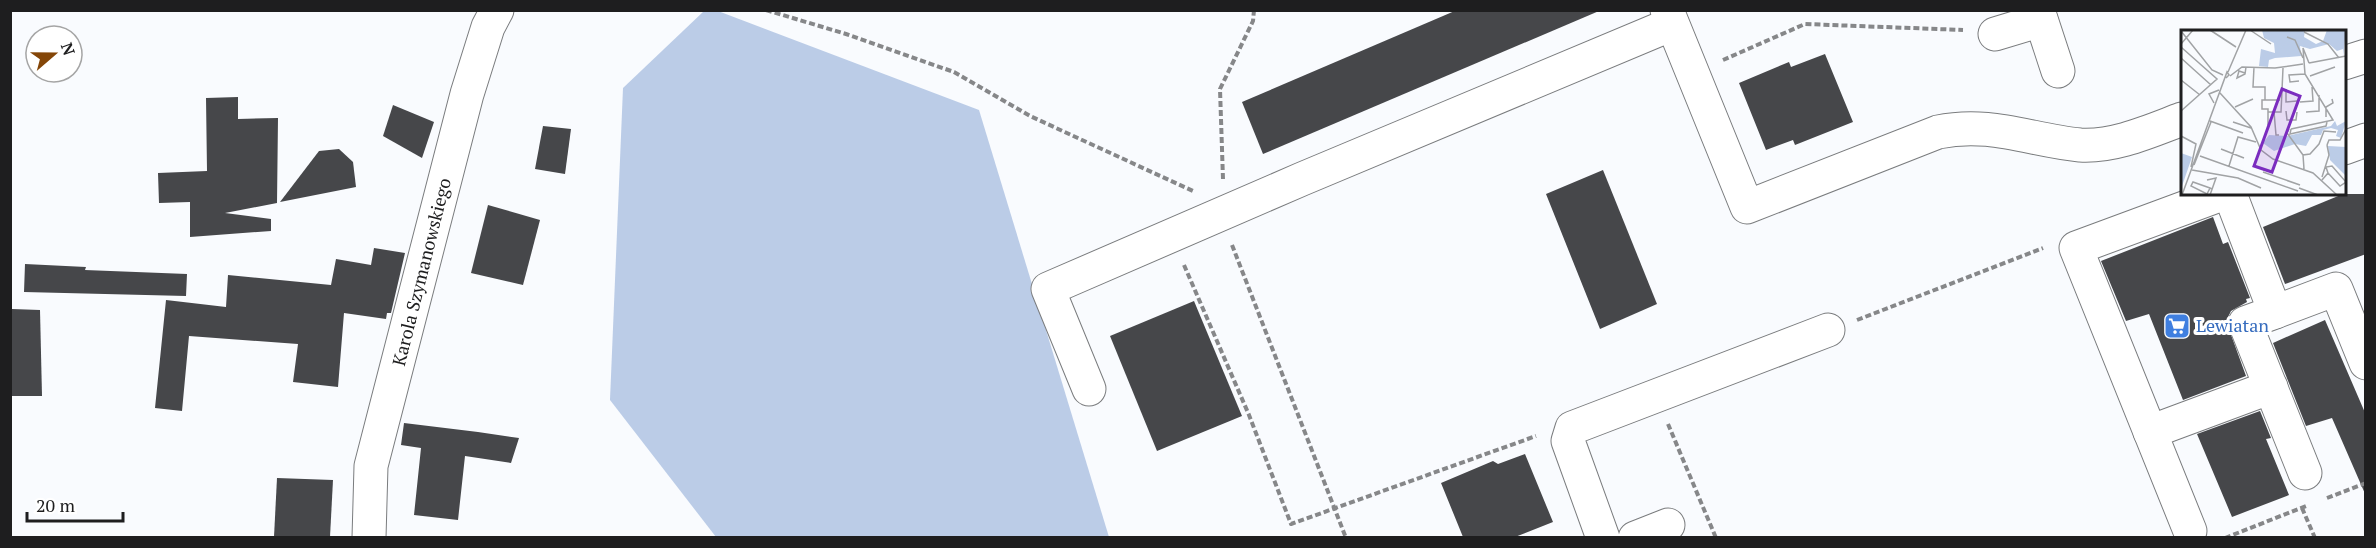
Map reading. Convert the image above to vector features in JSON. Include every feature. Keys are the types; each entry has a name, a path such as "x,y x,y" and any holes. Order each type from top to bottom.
{"street":[{"name":"Karola Szymanowskiego","path":"369,537 371,466 467,94 488,27 497,10"},
{"path":"1995,34 2039,15 2058,71"},
{"path":"1089,389 1048,289 1220,216 1669,17 1747,207 1938,132 1959,127 1984,127 2079,144 2099,145 2129,138 2181,119"},
{"path":"2346,62 2366,56"},
{"path":"2346,147 2366,140"},
{"path":"2190,531 2076,248 2219,195"},
{"path":"2230,195 2275,312"},
{"path":"2314,492 2245,323 2336,288 2366,363"},
{"path":"1603,537 1568,441 1572,428 1828,330"},
{"path":"2150,432 2271,387"},
{"path":"1635,537 1668,525"}],"path":[{"path":"766,10 846,34 954,72 1030,116 1213,200 1337,509 1346,537"},
{"path":"1220,216 1224,199 1220,89 1253,21 1254,10"},
{"path":"1692,72 1805,24 1943,28 1995,34"},
{"path":"1172,236 1249,416 1291,524 1552,430 1572,428"},
{"path":"1828,330 2056,243 2076,248"},
{"path":"1656,396 1716,537"},
{"path":"2225,537 2302,508 2314,492 2366,483"},
{"path":"2302,508 2315,537"}],"shaded area":[{"path":"704,11 718,11 979,110 1109,537 716,537 610,400 623,88"}],"building":[{"path":"1457,10 1599,11 1263,154 1242,102"},
{"path":"1825,54 1853,122 1795,145 1793,140 1766,150 1739,83 1789,62 1791,67"},
{"path":"238,97 238,119 278,118 277,203 225,213 271,219 271,231 190,237 190,202 159,203 158,173 207,171 206,98"},
{"path":"393,105 434,122 422,158 383,136"},
{"path":"543,126 571,129 565,174 535,169"},
{"path":"339,149 353,162 356,187 280,202 319,151"},
{"path":"1603,170 1657,304 1600,329 1546,194"},
{"path":"2366,194 2366,254 2285,284 2263,227 2341,195"},
{"path":"488,205 540,220 523,285 471,273"},
{"path":"2213,217 2223,244 2228,242 2250,298 2231,311 2226,321 2246,376 2183,400 2149,314 2126,321 2101,261"},
{"path":"374,248 405,253 391,313 387,313 386,319 344,313 338,387 293,382 298,344 189,336 182,411 155,408 166,300 226,307 228,275 331,285 336,259 371,265"},
{"path":"25,264 86,267 85,270 187,274 186,296 24,292"},
{"path":"1194,301 1242,416 1157,451 1110,336"},
{"path":"12,309 40,310 42,396 12,396"},
{"path":"2325,320 2366,415 2366,496 2332,418 2306,426 2273,343"},
{"path":"2260,411 2271,438 2266,439 2289,495 2232,517 2197,434"},
{"path":"404,423 519,438 511,463 465,456 458,520 414,515 421,448 401,445"},
{"path":"1525,454 1553,522 1515,537 1463,537 1441,483 1493,461 1498,464"},
{"path":"277,478 333,480 330,537 274,537"}],"place":[{"name":"Lewiatan","path":"2177,326"}]}
